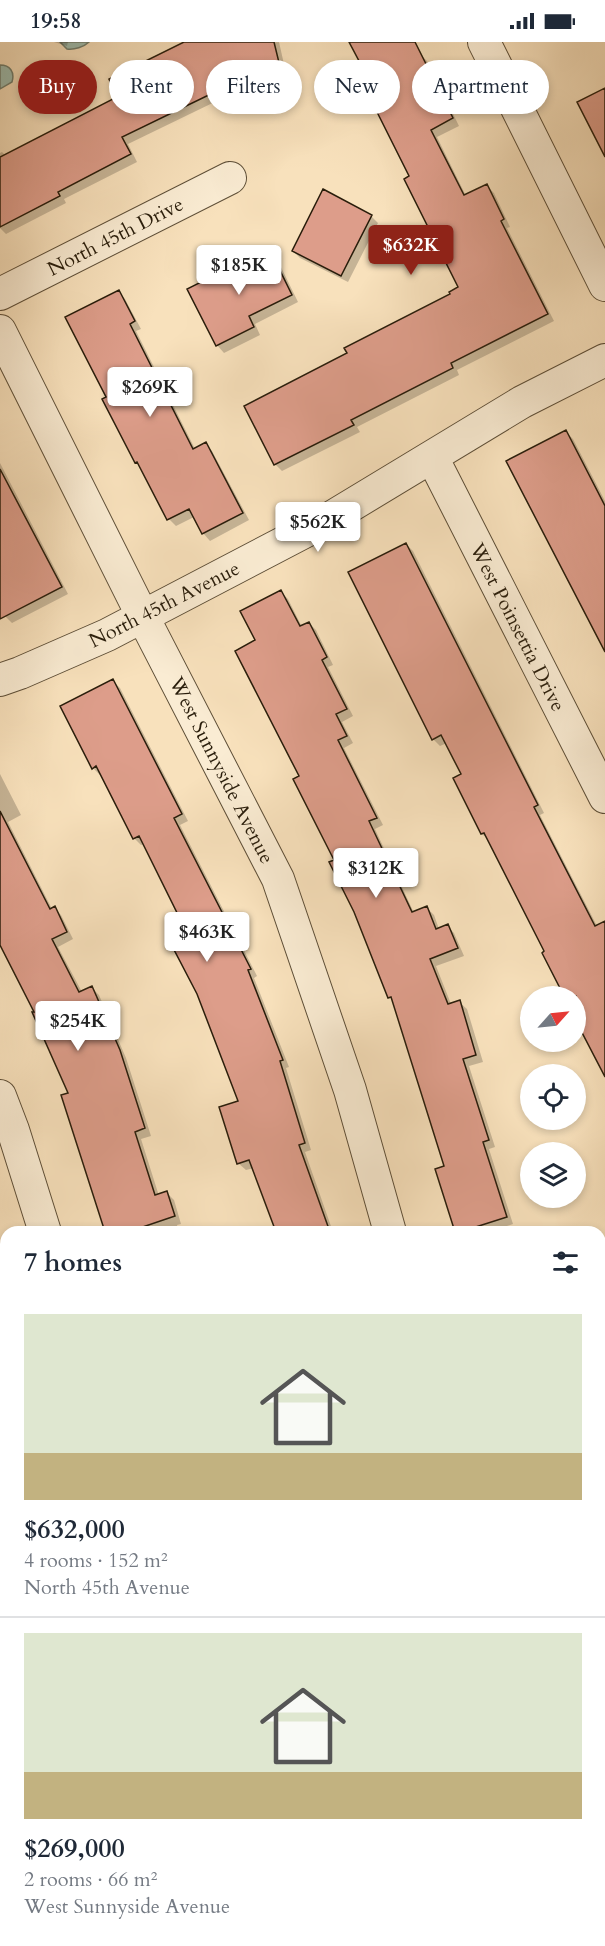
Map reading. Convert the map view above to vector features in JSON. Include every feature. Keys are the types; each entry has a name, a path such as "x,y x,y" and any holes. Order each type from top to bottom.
{"street":[{"path":"492,45 605,285"},
{"name":"North 45th Drive","path":"0,294 230,178"},
{"name":"West Sunnyside Avenue","path":"0,331 278,879 350,1090 388,1226"},
{"name":"North 45th Avenue","path":"0,680 143,616 327,520 522,402 605,360"},
{"name":"West Poinsettia Drive","path":"432,457 602,783"},
{"path":"0,1096 43,1226"}],"shaded area":[{"path":"60,42 89,42 76,49 67,49"},
{"path":"0,65 9,68 13,75 12,82 0,89"}],"building":[{"path":"184,42 274,42 278,60 206,60 206,96 194,102 194,60 148,60"},
{"path":"349,42 415,42 424,60 412,60 412,114 451,114 453,118 431,130 464,195 487,184 504,219 501,221 548,314 451,363 453,368 351,420 354,425 274,465 244,406 347,353 344,348 450,294 449,292 458,287 404,179 409,176 378,114 400,114 400,60 358,60"},
{"path":"605,88 605,157 577,102"},
{"path":"109,101 109,114 169,114 122,137 131,154 58,192 60,196 0,227 0,157 84,114 97,114 97,107"},
{"path":"323,189 372,215 341,276 292,251"},
{"path":"269,248 292,295 249,316 254,327 216,346 187,289"},
{"path":"119,290 135,321 130,324 193,449 206,442 243,513 202,534 189,509 167,520 102,399 106,397 65,317"},
{"path":"566,430 605,506 605,652 506,461"},
{"path":"0,469 62,587 0,619"},
{"path":"406,543 538,805 534,807 595,926 605,921 605,1077 586,1040 586,986 559,986 542,953 544,951 484,833 481,834 453,778 461,774 441,735 432,740 348,572"},
{"path":"281,590 300,626 309,622 327,657 322,660 347,709 336,714 347,736 338,740 377,818 369,821 412,912 427,906 436,929 448,924 458,948 430,959 448,1004 460,1000 476,1055 463,1059 489,1140 483,1142 507,1217 479,1226 453,1226 435,1169 444,1166 391,997 388,998 354,912 329,862 334,860 293,779 299,776 235,651 255,640 240,611"},
{"path":"113,679 182,814 174,818 251,969 248,970 283,1060 280,1061 305,1143 299,1145 328,1226 274,1226 249,1160 237,1164 219,1107 238,1101 197,994 170,942 187,933 139,836 133,839 96,766 92,769 60,706"},
{"path":"0,811 50,909 55,906 67,932 52,939 79,992 92,986 120,1050 145,1128 135,1132 155,1195 167,1191 175,1216 146,1226 103,1226 61,1095 68,1093 32,1012 34,1012 0,945"}]}
